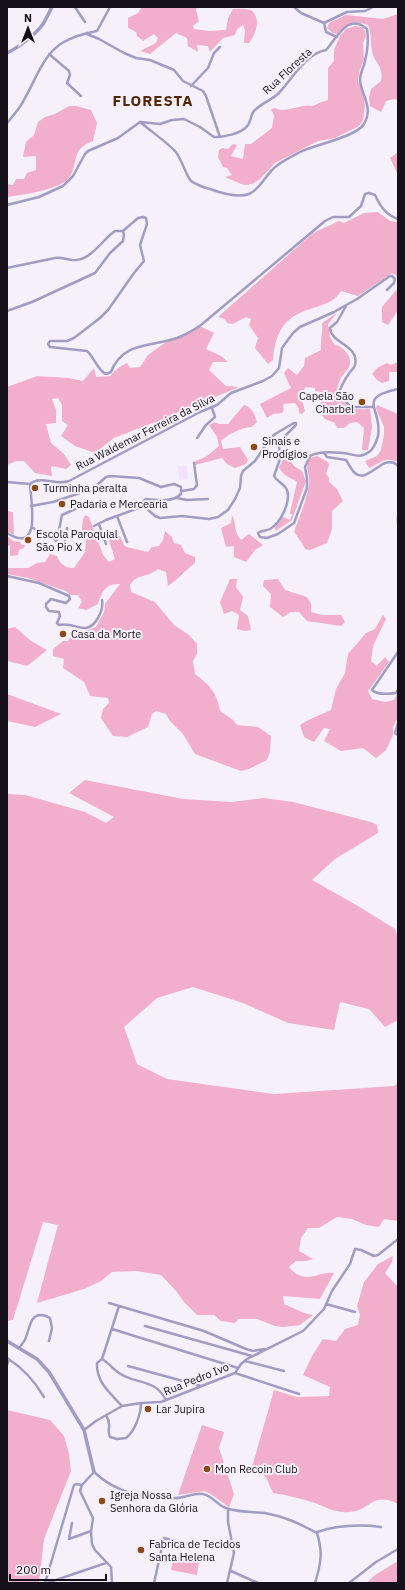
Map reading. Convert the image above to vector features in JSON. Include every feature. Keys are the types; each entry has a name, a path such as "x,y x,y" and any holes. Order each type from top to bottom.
{"street":[{"path":"7,53 15,49 36,31 52,7"},
{"path":"75,7 85,22"},
{"path":"7,123 25,100 49,54 63,42 97,30 110,7"},
{"path":"294,7 301,13 324,24"},
{"path":"324,24 347,12 365,11 373,7"},
{"path":"324,24 326,32 337,37"},
{"name":"Rua Floresta","path":"140,122 176,152 191,180 210,189 240,195 250,194 257,189 273,169 280,163 302,151 329,143 363,126 367,110 366,98 360,84 360,77 367,49 367,29 363,25 354,24 346,26 326,50 320,52 300,67 279,93 254,111 249,124 245,128 220,137"},
{"path":"97,30 99,39"},
{"path":"7,205 39,196 63,186 73,176 88,150 118,138 140,122 160,124 172,120 184,119 200,127 214,137 220,137 205,93 183,81 174,70 150,60 124,54 99,39 87,34"},
{"path":"191,86 208,68 214,53 220,47"},
{"path":"49,54 69,70 70,73 67,83 81,96"},
{"path":"7,264 7,267 62,257 78,260 84,259 115,231 123,231 138,218 143,216 146,218 147,224 140,244 144,261 108,310 74,338 67,341 50,341 48,343 50,347 89,352 102,372 109,374 117,359 133,348 182,337 201,325 325,222 334,217 349,217 361,206 365,194 369,193 375,196 381,208 391,217 398,219"},
{"path":"7,311 32,302 95,273 110,253 123,241 123,231"},
{"name":"Rua Waldemar Ferreira da Silva","path":"7,482 30,484 40,480 58,484 64,483 200,412 212,408 231,393 263,381 280,368 282,348 292,333 300,327 346,305 392,276 395,279 394,283 387,290"},
{"path":"346,305 345,311 337,322 330,328 332,335 337,340 346,344 351,350 356,362 339,392 341,397 351,407 373,407"},
{"path":"208,499 146,499 142,502 144,506 155,516 160,518 182,516 209,519 218,517 232,505 240,488 243,471 255,461 268,441 275,434 294,422 296,425 279,444 280,459 274,476 285,486 288,498 277,523 269,529 258,533 260,537 267,538 278,534 294,523 307,488 305,463 312,455 324,453 343,453 360,456 371,451 376,442 379,428 378,418 373,407 374,401 378,396 398,389"},
{"path":"197,438 206,425 215,417 212,408"},
{"path":"324,453 327,457 346,460 353,473 362,476 368,474 383,464 390,462 398,466"},
{"path":"182,490 194,489 197,485 194,462"},
{"path":"31,506 53,502 86,491 96,486 106,477 111,476 139,478 161,487 178,485 182,490"},
{"path":"7,533 15,539 25,538 33,528 30,484"},
{"path":"177,498 182,490"},
{"path":"57,540 62,515 89,503"},
{"path":"94,526 144,506"},
{"path":"117,516 127,542"},
{"path":"398,516 398,523"},
{"path":"99,524 106,544"},
{"path":"33,528 57,540 62,546 65,546 67,528"},
{"path":"7,576 39,583 69,596 70,600 63,603 51,600 47,602 46,607 49,611 60,612 57,624 70,623 83,628 90,627 94,624 102,612 102,600"},
{"path":"398,652 372,690 377,694 396,693 398,689"},
{"path":"398,722 395,730 395,733 398,735"},
{"name":"Rua Pedro Ivo","path":"84,1430 122,1406 141,1403 156,1403 235,1373 244,1360 303,1331 324,1309 332,1291 350,1264 356,1249 372,1256 376,1256 398,1239"},
{"path":"109,1303 204,1331 253,1351 269,1348"},
{"path":"326,1304 355,1312"},
{"path":"119,1306 102,1359 97,1363 99,1377 102,1383 122,1406"},
{"path":"19,1348 26,1338 34,1317 39,1315 44,1315 50,1318 52,1328 49,1341"},
{"path":"145,1326 252,1356"},
{"path":"112,1329 238,1368"},
{"path":"7,1341 37,1359 45,1368 84,1430 94,1472 102,1480 118,1489 130,1494 175,1498 203,1494 211,1497 228,1509 284,1517 317,1532 350,1525 363,1524 381,1527"},
{"path":"7,1365 8,1358 26,1372 35,1382 44,1397"},
{"path":"102,1359 119,1374 155,1386 166,1400"},
{"path":"244,1360 284,1371"},
{"path":"128,1366 201,1387"},
{"path":"235,1373 299,1394"},
{"path":"106,1415 110,1422 108,1435 117,1439 126,1438 131,1432 139,1416 141,1403"},
{"path":"94,1472 82,1485 80,1492 93,1518 91,1530 92,1544 95,1550 111,1567 112,1583"},
{"path":"46,1583 74,1485 82,1485"},
{"path":"227,1583 231,1571 234,1548 228,1522 228,1509"},
{"path":"72,1523 69,1539 91,1530"},
{"path":"315,1583 321,1561 320,1542 317,1532"},
{"path":"154,1583 164,1538 196,1547"},
{"path":"349,1583 376,1562 398,1549"},
{"path":"46,1583 106,1563"},
{"path":"231,1571 258,1583"}],"shaded area":[{"path":"142,7 197,7 196,10 199,21 193,26 194,29 209,31 226,30 228,18 233,9 248,9 252,11 257,19 257,23 249,43 244,43 245,30 243,25 237,29 235,35 223,38 210,52 208,46 197,45 198,52 188,46 187,38 176,33 150,54 140,51 156,43 158,38 154,34 143,41 137,36 136,32 128,28 128,18 138,13"},
{"path":"398,14 398,100 394,99 386,101 381,112 370,106 369,98 371,89 381,81 382,76 380,68 373,55 368,25 354,22 344,27 337,34 333,33 327,28 329,23 346,15 383,19"},
{"path":"355,26 362,27 366,36 363,43 364,60 360,69 358,81 363,92 365,106 363,120 359,126 335,138 318,141 275,163 259,180 252,184 241,184 225,177 232,175 227,168 223,167 218,157 219,150 222,148 228,149 233,144 237,145 231,156 243,159 245,144 251,144 272,128 274,116 271,109 275,108 284,110 308,105 313,106 328,100 328,68 334,61 334,50 340,36 346,29"},
{"path":"69,106 76,106 91,110 97,123 93,141 85,145 77,153 73,169 67,180 55,187 38,192 7,197 7,184 13,185 16,179 24,179 27,173 36,170 36,156 23,157 26,142 34,135 38,122 45,117 55,114"},
{"path":"398,152 398,173 397,173 390,158"},
{"path":"378,212 390,221 398,222 398,281 396,275 392,273 358,296 341,291 331,301 301,312 293,317 282,328 278,335 273,360 268,364 255,348 258,338 249,325 251,319 246,317 233,324 227,323 225,319 218,317 313,233 339,221 344,223 364,213"},
{"path":"398,288 398,310 388,325 382,322 382,307"},
{"path":"337,313 328,324 330,337 334,344 342,348 348,354 350,362 347,371 340,379 336,393 353,409 370,409 372,427 368,450 362,450 364,428 357,422 350,423 344,428 337,428 335,423 325,419 319,412 322,392 315,391 315,388 306,387 304,390 302,399 305,411 302,414 299,413 299,409 295,403 283,404 284,410 282,413 273,414 267,418 260,404 291,388 284,373 288,368 297,375 304,366 305,358 321,350 322,323"},
{"path":"200,326 214,333 206,349 221,356 228,362 213,362 209,370 226,386 239,387 170,416 164,421 152,423 114,438 95,453 75,446 61,436 68,425 62,421 62,405 58,398 52,399 56,410 56,423 46,424 51,443 64,454 71,465 66,469 51,466 52,476 35,473 24,461 16,461 7,465 7,387 37,376 68,378 83,381 94,368 96,377 110,376 118,368 127,363 130,368 140,367 148,355 166,342"},
{"path":"398,362 398,373 389,372 389,381 382,383 372,374 377,368 387,363 391,365"},
{"path":"244,405 251,410 257,422 252,427 236,431 221,441 223,449 240,447 248,460 246,464 235,468 227,464 222,458 195,465 194,462 207,456 219,446 217,437 209,425 215,422 219,424 228,424"},
{"path":"377,405 398,414 398,462 386,460 369,468 365,461 377,456 381,450 384,435 384,427 376,408"},
{"path":"317,456 328,462 329,465 326,474 329,478 329,482 337,489 343,501 332,511 332,529 327,543 310,550 305,549 294,532 308,490 308,464 310,458"},
{"path":"284,458 289,458 294,466 302,471 306,481 292,520 277,530 274,529 283,517 290,520 292,515 290,513 297,482 285,474 279,467"},
{"path":"178,466 187,466 188,479 179,480"},
{"path":"7,511 13,512 14,535 7,531"},
{"path":"85,515 89,517 103,555 109,562 115,559 109,541 110,535 120,536 124,545 127,547 148,552 152,547 159,546 163,540 165,531 172,537 174,543 181,545 185,553 195,557 195,563 168,586 166,572 158,569 133,580 130,585 131,592 155,602 174,625 189,635 197,644 197,654 193,661 195,674 205,682 215,694 220,711 233,720 237,725 258,727 271,736 270,751 267,760 249,769 241,771 195,754 183,734 170,721 166,714 156,711 152,714 148,727 127,737 113,736 101,718 103,709 109,703 108,698 90,696 84,682 63,668 64,659 53,656 53,649 63,641 68,641 75,629 84,632 96,627 104,612 105,604 120,584 111,585 105,589 98,604 86,610 78,608 82,602 78,595 70,595 66,591 28,578 7,574 7,568 28,568 37,563 45,562 50,554 57,556 61,563 66,566 74,568 85,552 86,541 81,535"},
{"path":"232,515 237,534 241,540 249,534 263,545 255,550 246,562 234,557 234,546 226,547 221,528 231,523"},
{"path":"7,536 13,541 20,542 22,545 25,545 24,548 19,550 18,555 10,556 10,546 7,545"},
{"path":"230,579 237,579 236,587 243,597 240,610 248,616 251,630 245,631 237,629 239,615 232,611 224,614 220,602"},
{"path":"278,579 285,590 307,597 311,604 311,612 322,615 341,615 345,622 341,626 307,621 299,612 291,612 283,617 270,607 271,594 263,586 264,580"},
{"path":"383,615 386,619 373,646 371,661 377,666 385,657 389,662 368,691 372,699 385,702 394,700 398,692 398,717 393,727 393,735 386,750 376,758 363,748 341,751 324,741 330,729 324,728 314,742 304,737 300,725 331,710 336,689 345,673 348,654 366,633 375,629"},
{"path":"15,627 31,641 47,650 27,666 7,661 7,629"},
{"path":"7,694 61,714 35,727 7,721"},
{"path":"85,780 183,799 231,802 264,798 293,802 371,822 377,825 378,833 335,859 312,880 395,929 398,937 398,1020 385,1027 369,1009 340,1002 334,1030 288,1023 243,1003 193,987 157,998 124,1027 137,1064 167,1079 274,1094 394,1086 398,1083 398,1221 384,1219 379,1227 366,1225 352,1219 337,1217 319,1228 308,1228 301,1238 299,1251 313,1259 307,1261 296,1261 289,1267 296,1274 303,1277 334,1273 320,1299 283,1296 284,1304 304,1313 313,1315 300,1325 283,1327 275,1326 257,1319 238,1319 235,1323 221,1321 214,1315 197,1315 161,1275 136,1271 112,1272 101,1281 84,1289 37,1303 58,1225 43,1222 13,1320 7,1321 7,794 25,795 85,812 106,823 114,817 69,793"},
{"path":"393,1256 392,1262 385,1273 398,1287 398,1504 382,1500 372,1503 357,1511 340,1512 305,1500 273,1493 266,1477 252,1467 274,1390 297,1397 329,1396 330,1387 303,1375 312,1356 323,1339 336,1341 345,1329 358,1325 360,1315 357,1306 364,1282 378,1264"},
{"path":"7,1410 50,1420 64,1436 69,1454 71,1471 44,1539 39,1583 7,1583"},
{"name":"Mon Recoin Club","path":"202,1425 224,1432 219,1448 234,1494 229,1507 204,1491 178,1495"},
{"path":"174,1556 199,1560 197,1575 171,1570"},
{"path":"398,1561 398,1583 367,1583 375,1575"}],"place":[{"name":"Capela São Charbel","path":"362,402"},
{"name":"Sinais e Prodígios","path":"254,447"},
{"name":"Turminha peralta","path":"35,488"},
{"name":"Padaria e Mercearia","path":"62,504"},
{"name":"Escola Paroquial São Pio X","path":"28,540"},
{"name":"Casa da Morte","path":"63,634"},
{"name":"Lar Jupira","path":"148,1409"},
{"name":"Mon Recoin Club","path":"207,1469"},
{"name":"Igreja Nossa Senhora da Glória","path":"102,1501"},
{"name":"Fabrica de Tecidos Santa Helena","path":"141,1550"}],"district":[{"name":"FLORESTA","path":"153,100"}]}
